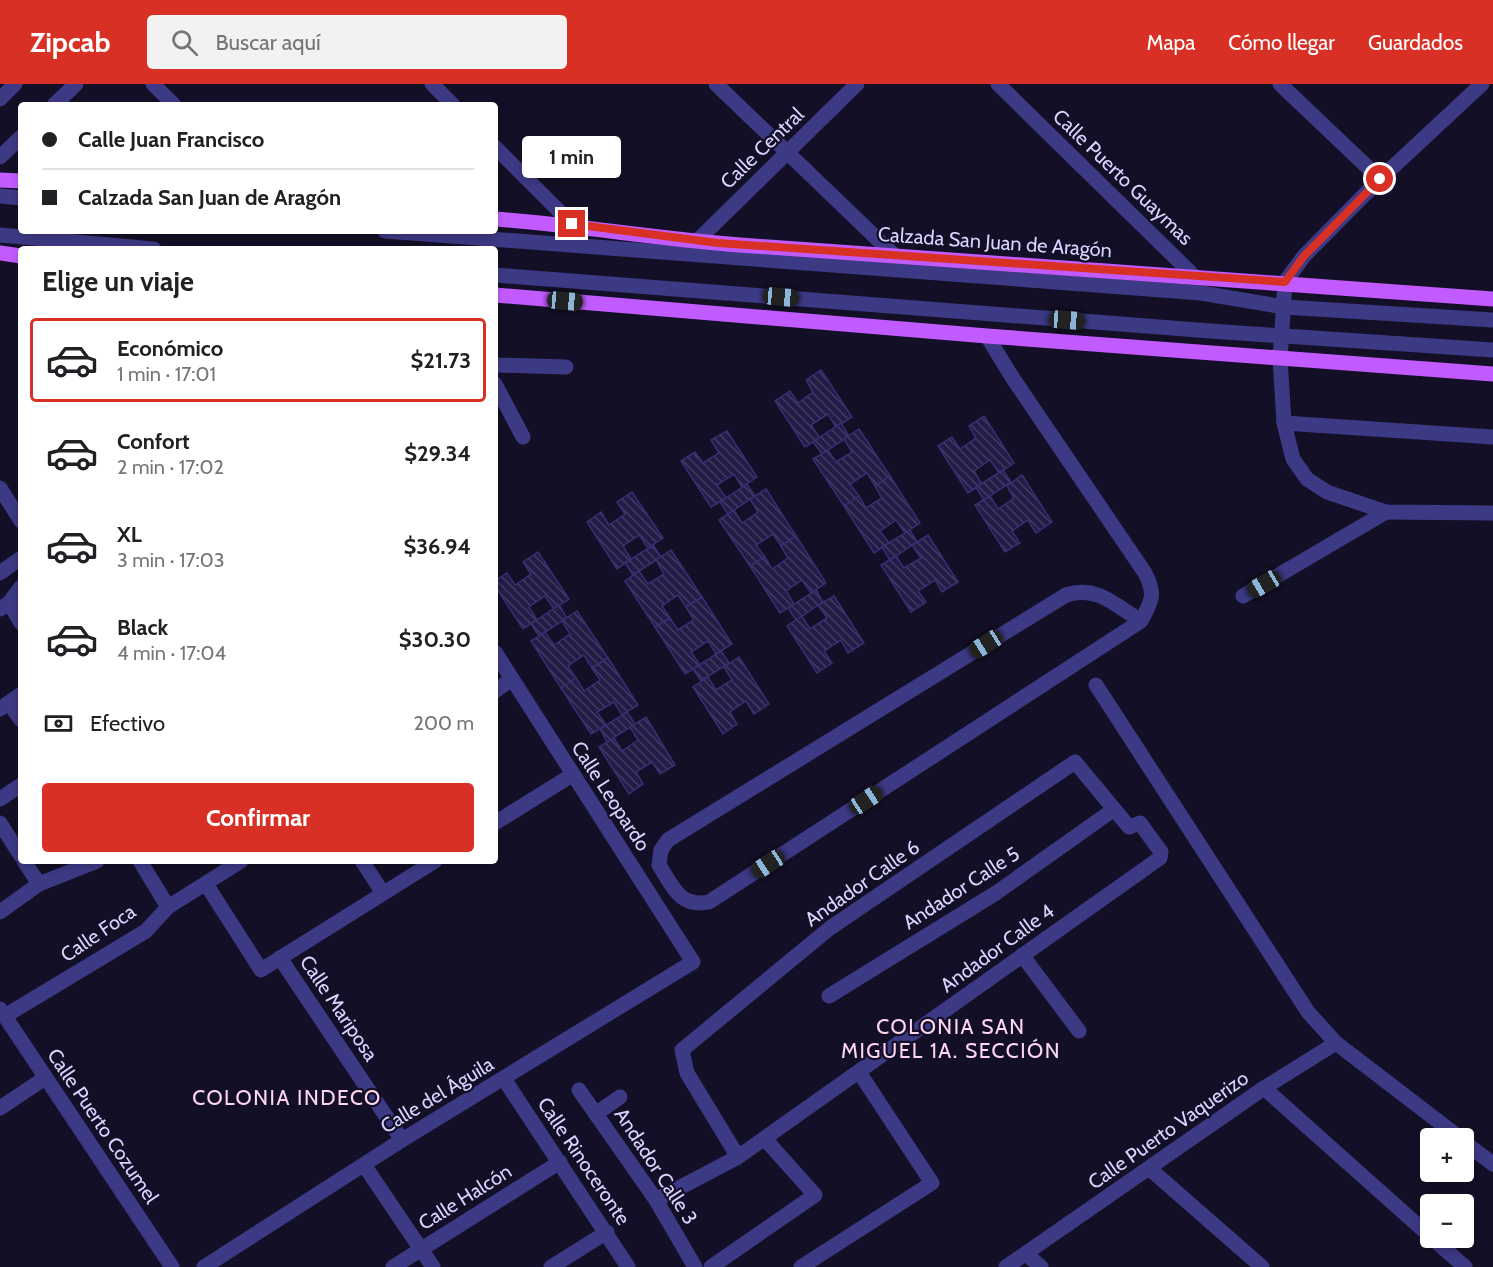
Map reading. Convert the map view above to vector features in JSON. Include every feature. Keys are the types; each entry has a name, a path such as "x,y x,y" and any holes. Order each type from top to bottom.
{"main road":[{"path":"0,180 18,181"},
{"name":"Calzada San Juan de Aragón","path":"498,219 572,224 696,242 1193,275 1493,299"},
{"path":"0,253 18,256"},
{"path":"498,295 987,336 1493,374"}],"street":[{"path":"0,99 15,84"},
{"path":"57,102 76,84"},
{"path":"153,84 171,102"},
{"path":"432,84 450,102"},
{"path":"716,84 785,153 896,257"},
{"name":"Calle Central","path":"696,242 857,84"},
{"name":"Calle Puerto Guaymas","path":"998,84 1193,275"},
{"path":"1280,84 1380,179"},
{"path":"1482,84 1380,179 1304,256 1285,282 1280,359 1284,423 1293,459 1307,478 1327,492 1386,512 1493,513"},
{"path":"0,157 18,140"},
{"path":"498,150 572,224"},
{"path":"0,196 18,198"},
{"path":"424,234 1201,293 1284,307 1493,320"},
{"path":"0,235 121,246"},
{"path":"498,275 1493,350"},
{"path":"987,336 1012,377 1145,573 1153,589 1150,603 1141,621 709,902 696,905 682,900 659,865 661,850 668,840 1066,595 1079,591 1095,592 1141,621"},
{"path":"498,365 566,366"},
{"path":"498,390 523,436"},
{"path":"1284,423 1493,437"},
{"path":"0,488 18,516"},
{"path":"1243,596 1386,512"},
{"path":"0,573 18,560"},
{"path":"18,590 4,606 18,620"},
{"name":"Calle Leopardo","path":"498,657 693,962"},
{"path":"498,689 512,679"},
{"path":"1096,685 1308,1012 1336,1043 1447,1128"},
{"path":"10,702 18,715"},
{"name":"Andador Calle 6","path":"738,1157 687,1073 682,1050 830,928 1075,762 1113,810"},
{"path":"498,821 572,775"},
{"path":"0,800 18,787"},
{"name":"Andador Calle 4","path":"656,1200 738,1157 765,1139 1162,855 1140,823 1130,828 1113,810"},
{"name":"Andador Calle 5","path":"829,996 996,893 1113,810"},
{"path":"0,823 18,851"},
{"path":"26,864 39,884"},
{"path":"0,912 39,884 89,864"},
{"path":"142,864 168,907"},
{"name":"Calle Foca","path":"3,1012 146,931 168,907 234,864"},
{"path":"364,864 383,893"},
{"path":"206,884 261,970 430,864"},
{"path":"1022,955 1079,1031"},
{"name":"Calle Mariposa","path":"280,958 402,1140"},
{"name":"Calle del Águila","path":"204,1267 402,1140 693,962"},
{"name":"Calle Puerto Cozumel","path":"3,1012 172,1267"},
{"name":"Calle Puerto Vaquerizo","path":"1006,1267 1150,1170 1264,1088 1336,1043"},
{"path":"801,1267 932,1183 859,1072"},
{"path":"0,1108 45,1078"},
{"name":"Calle Rinoceronte","path":"504,1079 628,1267"},
{"path":"1264,1088 1420,1227"},
{"name":"Andador Calle 3","path":"579,1090 656,1200 695,1267"},
{"path":"597,1113 620,1097"},
{"path":"711,1267 815,1195 765,1139"},
{"path":"1474,1150 1493,1164"},
{"name":"Calle Halcón","path":"393,1267 560,1162"},
{"path":"364,1164 433,1267"},
{"path":"1150,1170 1262,1267"},
{"path":"551,1267 607,1233"},
{"path":"1443,1248 1465,1267"},
{"path":"1026,1254 1041,1267"}],"building":[{"path":"821,370 852,417 836,427 828,414 811,425 820,438 805,447 775,401 790,391 798,403 813,392 806,380"},
{"path":"984,416 1014,463 999,473 990,460 974,471 982,484 968,493 938,446 952,437 960,449 976,438 969,426"},
{"path":"841,423 849,436 822,454 813,442"},
{"path":"859,429 890,476 875,486 867,473 850,484 859,496 844,506 813,459 828,450 836,462 852,452 844,439"},
{"path":"727,431 757,477 742,487 734,474 717,485 726,498 711,507 681,461 695,452 703,463 719,453 711,440"},
{"path":"1003,470 1011,482 984,500 976,487"},
{"path":"1022,475 1052,522 1036,533 1028,520 1012,531 1020,543 1005,552 975,505 990,496 998,509 1014,498 1007,486"},
{"path":"890,476 920,523 905,533 896,520 880,531 889,543 874,553 844,506 859,496 866,508 882,498 875,486"},
{"path":"747,484 755,496 728,514 720,502"},
{"path":"766,489 796,536 781,546 773,534 756,545 765,557 750,566 719,520 734,510 742,523 758,512 750,499"},
{"path":"632,492 663,538 648,548 639,535 623,546 631,559 617,569 587,522 601,512 609,525 625,514 617,502"},
{"path":"910,530 917,542 890,560 882,547"},
{"path":"928,535 958,582 942,592 935,580 918,591 926,602 911,612 881,565 896,556 904,568 921,558 912,545"},
{"path":"796,536 826,583 811,593 802,580 786,591 794,604 780,613 750,566 765,557 772,569 788,558 781,546"},
{"path":"653,545 661,557 633,575 625,563"},
{"path":"671,550 702,597 686,607 678,595 662,606 670,618 655,627 625,581 639,571 648,584 664,574 656,560"},
{"path":"538,552 569,599 554,609 545,596 529,607 537,620 523,629 498,591 498,579 507,573 515,585 531,574 523,562"},
{"path":"816,590 823,602 796,620 788,608"},
{"path":"834,596 864,643 848,653 841,640 824,651 832,663 817,673 787,626 802,616 810,629 827,618 818,605"},
{"path":"702,597 732,644 716,654 708,641 691,652 700,665 685,674 655,627 670,618 678,630 694,620 686,607"},
{"path":"559,605 567,618 539,636 531,624"},
{"path":"577,611 608,658 592,668 584,655 568,666 576,678 561,688 531,641 545,632 554,645 570,634 562,621"},
{"path":"721,651 729,663 701,681 693,669"},
{"path":"739,657 769,704 754,714 746,701 730,712 737,724 723,734 693,687 708,677 716,690 732,680 724,667"},
{"path":"608,658 638,705 622,715 614,702 597,712 606,725 591,734 561,688 576,678 584,691 600,680 592,668"},
{"path":"627,712 635,724 607,742 600,729"},
{"path":"646,717 675,765 660,774 652,762 636,772 643,784 629,794 599,747 614,738 622,751 638,740 630,727"}],"district":[{"name":"COLONIA SAN MIGUEL 1A. SECCIÓN","path":"951,1038"},
{"name":"COLONIA INDECO","path":"287,1097"}],"route":[{"path":"572,224 696,242 1285,282 1304,256 1380,179"}]}
